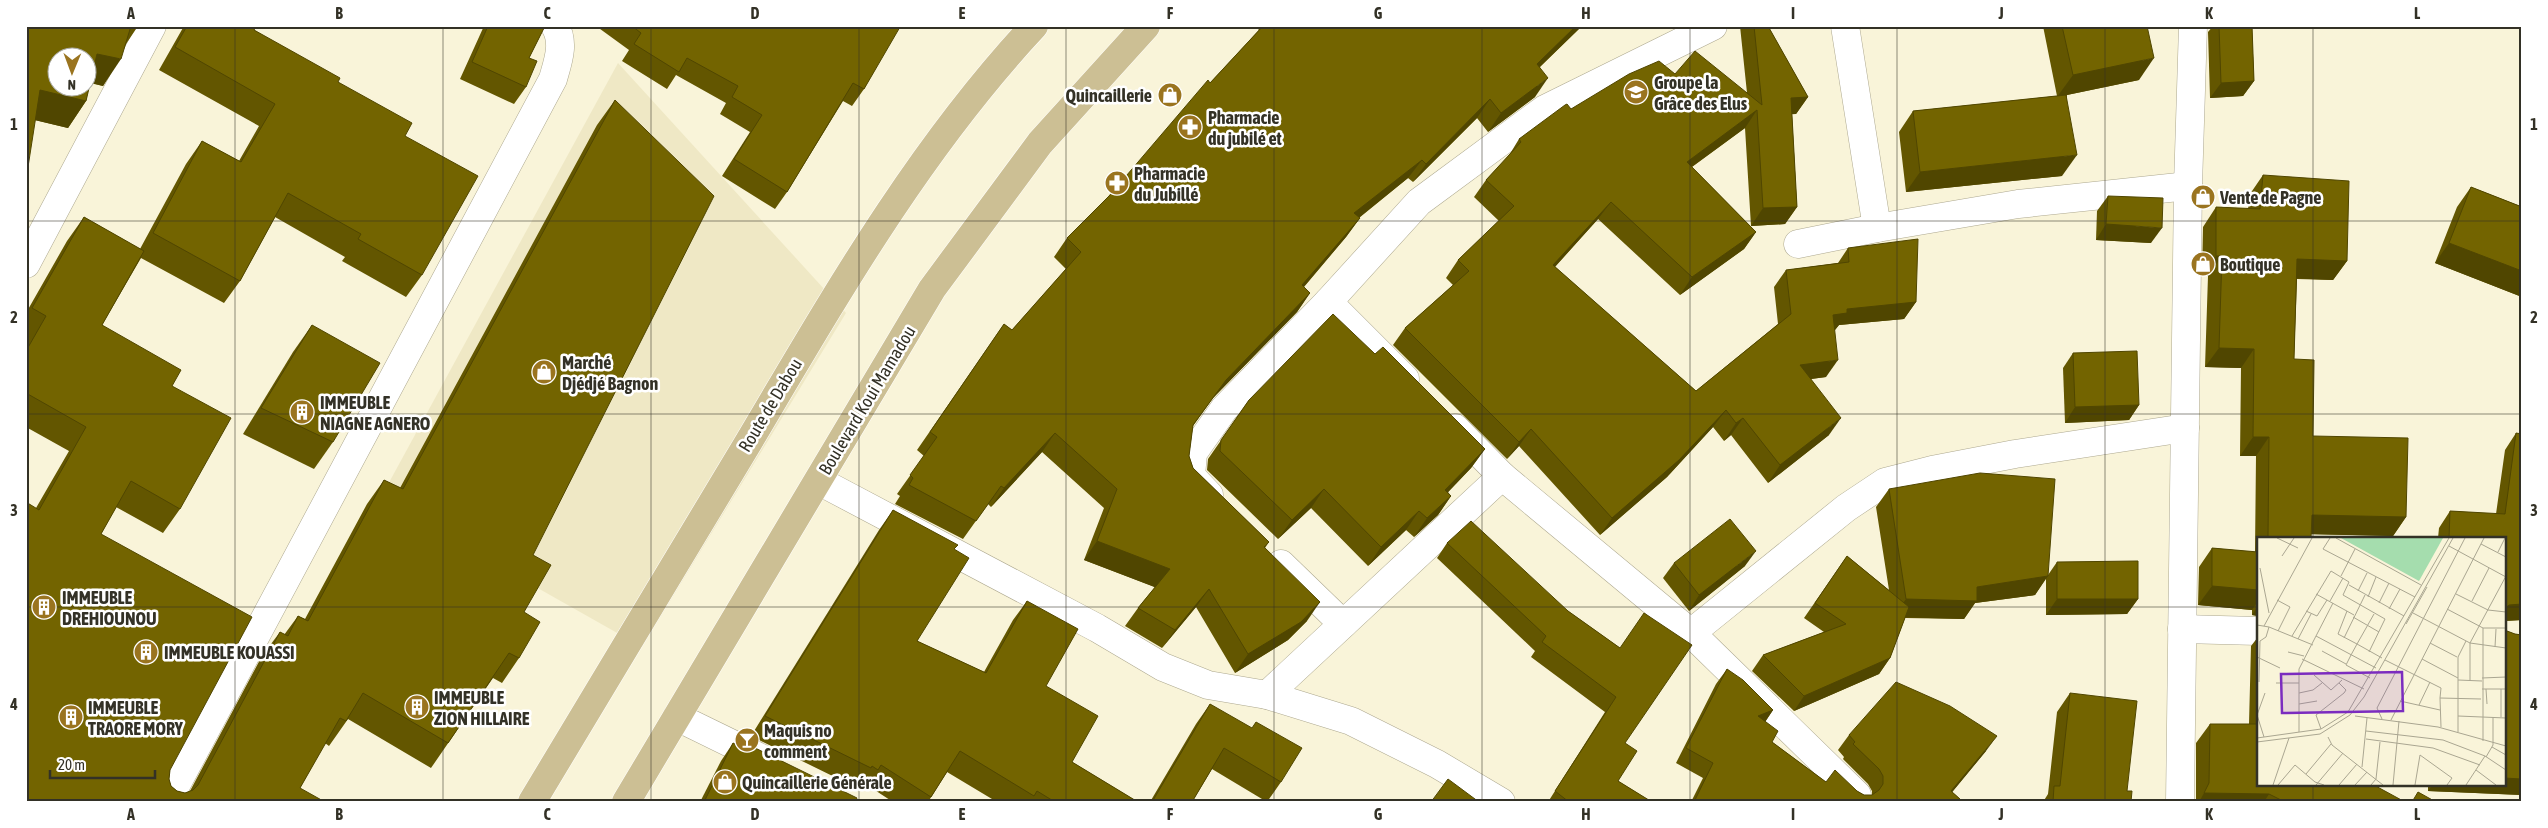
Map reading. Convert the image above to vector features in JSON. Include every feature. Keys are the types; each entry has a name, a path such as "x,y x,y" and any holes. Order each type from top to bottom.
{"main road":[{"name":"Route de Dabou","path":"532,802 824,314 912,177 1007,56 1034,26"},
{"name":"Boulevard Koui Mamadou","path":"626,802 932,289 1040,143 1146,26"}],"street":[{"path":"26,264 38,218 152,26"},
{"path":"167,802 553,79 561,47 560,34 555,26"},
{"path":"1225,510 1191,476 1193,453 1224,409 1328,302 1419,202 1545,109 1713,26"},
{"path":"1845,26 1877,228"},
{"path":"2180,802 2188,186 2193,26"},
{"path":"1798,244 1877,228 2018,204 2188,186"},
{"path":"1328,302 1502,476 1691,633 1857,795"},
{"path":"1691,633 1846,508 1885,482 1932,470 2015,454 2185,428"},
{"path":"1268,695 1502,476"},
{"path":"819,481 1097,628 1163,667 1208,685 1268,695 1351,721 1437,764 1502,802"},
{"path":"1260,544 1343,624"},
{"path":"2182,629 2257,631"},
{"path":"677,717 789,772"}],"shaded area":[{"path":"618,63 846,313 642,647 380,499"}],"building":[{"path":"26,26 131,26 121,59 98,54 98,48 48,48 48,92 40,90 28,167 26,167"},
{"path":"187,26 256,26 254,30 340,78 338,82 412,123 405,136 478,176 422,275 358,239 361,234 288,193 240,281 153,233 202,141 241,162 275,104 175,47"},
{"path":"488,26 545,26 529,58 537,61 526,87 472,62"},
{"path":"632,26 900,27 864,89 853,83 787,192 734,159 762,115 732,97 738,86 687,58 679,72 634,44 641,33"},
{"path":"1263,26 1576,26 1537,64 1548,78 1501,113 1490,99 1426,164 1422,160 1354,213 1360,218 1302,285 1310,293 1226,380 1193,425 1189,456 1193,468 1269,542 1264,547 1320,602 1301,622 1248,654 1209,589 1175,630 1138,608 1170,569 1097,541 1117,489 1055,433 1004,488 1001,486 976,521 909,485 913,478 910,475 937,437 930,432 1004,324 1012,330 1081,252 1067,238 1109,196 1208,80 1210,83"},
{"path":"1754,26 1768,26 1808,97 1791,98 1797,207 1763,208 1757,110 1687,162 1756,232 1692,277 1611,202 1553,265 1696,391 1791,314 1786,270 1849,262 1848,248 1918,239 1916,302 1847,309 1847,313 1833,315 1838,360 1800,365 1841,418 1780,465 1743,418 1736,423 1726,410 1679,460 1612,518 1531,429 1519,442 1405,328 1469,271 1458,260 1514,206 1486,180 1521,142 1519,139 1565,105 1567,104 1571,109 1629,74 1659,61 1675,74 1695,51 1762,105"},
{"path":"2062,26 2147,26 2154,58 2073,75"},
{"path":"2219,26 2252,26 2254,81 2221,83"},
{"path":"2066,95 2077,155 1920,172 1913,111"},
{"path":"73,98 87,98 86,101"},
{"path":"615,100 714,196 533,555 551,565 524,612 540,622 519,658 509,653 448,743 363,693 346,721 340,718 300,788 325,802 26,802 26,502 39,510 86,427 26,393 26,351 46,316 32,308 84,217 144,251 102,325 181,370 172,386 231,418 180,509 131,481 101,534 252,617 170,770 169,779 171,786 177,791 185,793 193,790 198,785 280,632 288,636 298,616 308,621 384,480 403,489"},
{"path":"2263,175 2349,181 2347,261 2297,259 2294,359 2314,360 2313,436 2408,438 2406,517 2312,515 2311,537 2268,537 2269,437 2253,437 2254,349 2219,348 2222,256 2216,256 2216,207 2260,209"},
{"path":"2471,187 2522,207 2522,271 2449,243"},
{"path":"2108,196 2163,198 2162,228 2106,224"},
{"path":"1333,314 1375,354 1383,347 1485,449 1445,490 1451,496 1427,518 1419,511 1381,547 1324,489 1292,520 1220,451 1221,440 1249,400"},
{"name":"IMMEUBLE NIAGNE AGNERO","path":"312,325 380,363 333,442 261,408"},
{"path":"2137,351 2139,405 2075,407 2073,353"},
{"path":"2516,433 2522,434 2522,604 2509,605 2506,607 2506,537 2449,537 2450,511 2505,514"},
{"path":"1980,473 2055,479 2048,576 1977,587 1977,601 1906,599 1889,489"},
{"path":"893,510 958,545 954,549 969,558 917,641 986,673 1027,601 1078,629 1046,686 1098,716 1072,762 1138,802 1055,802 1037,791 1034,796 960,751 931,797 881,765 878,770 872,766 871,768 765,716"},
{"path":"1730,519 1756,551 1699,595 1674,563"},
{"path":"1471,521 1568,611 1620,648 1644,613 1692,645 1625,743 1637,751 1618,781 1652,802 1569,802 1555,791 1616,697 1542,642 1546,636 1447,543"},
{"path":"2212,548 2257,552 2257,590 2212,586"},
{"path":"1847,556 1909,607 1890,658 1804,696 1763,655 1846,624 1815,603"},
{"path":"2138,561 2138,599 2057,599 2057,562"},
{"path":"2506,630 2522,635 2522,779 2506,778"},
{"path":"1727,669 1743,680 1773,710 1758,716 1778,731 1772,742 1826,782 1835,770 1857,791 1864,795 1872,795 1879,790 1883,784 1883,776 1879,769 1853,744 1855,742 1849,735 1896,682 1950,706 1997,736 1951,791 1960,799 1957,802 1694,802 1713,763 1686,748"},
{"path":"2070,693 2137,701 2127,791 2132,791 2131,802 2053,802 2054,786 2060,786"},
{"path":"1210,704 1252,728 1256,722 1302,748 1281,782 1224,748 1192,802 1152,802"},
{"path":"2210,724 2257,724 2257,786 2376,786 2405,802 2285,802 2269,794 2204,793 2209,783"},
{"path":"733,743 744,748 747,744 857,798 855,802 704,802"},
{"path":"1448,779 1479,802 1431,802"},
{"path":"2418,792 2436,802 2412,802"}],"place":[{"name":"Groupe la Grâce des Elus","path":"1636,92"},
{"name":"Quincaillerie","path":"1170,95"},
{"name":"Pharmacie du jubilé et","path":"1190,127"},
{"name":"Pharmacie du Jubillé","path":"1117,183"},
{"name":"Vente de Pagne","path":"2203,197"},
{"name":"Boutique","path":"2203,264"},
{"name":"Marché Djédjé Bagnon","path":"544,372"},
{"name":"IMMEUBLE NIAGNE AGNERO","path":"302,412"},
{"name":"IMMEUBLE DREHIOUNOU","path":"44,607"},
{"name":"IMMEUBLE KOUASSI","path":"146,652"},
{"name":"IMMEUBLE ZION HILLAIRE","path":"417,707"},
{"name":"IMMEUBLE TRAORE MORY","path":"71,717"},
{"name":"Maquis no comment","path":"747,740"},
{"name":"Quincaillerie Générale","path":"725,782"}]}
